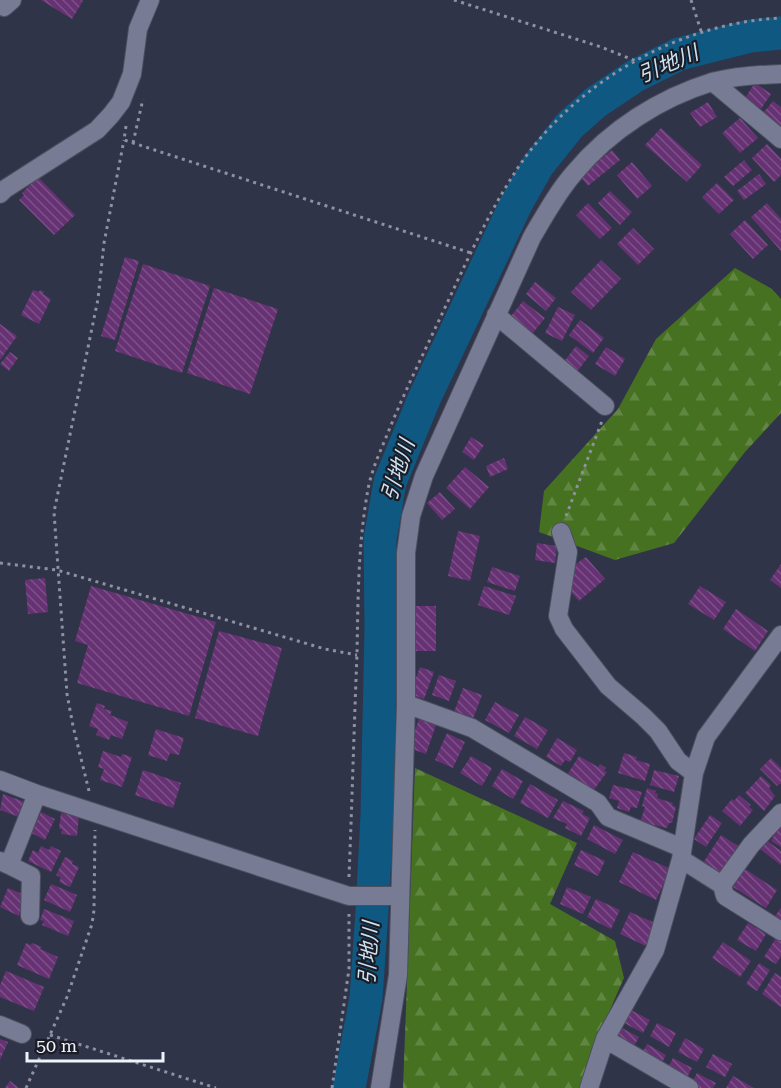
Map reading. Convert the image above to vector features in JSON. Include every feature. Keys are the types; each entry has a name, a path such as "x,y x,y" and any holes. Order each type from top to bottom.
{"street":[{"path":"0,5 4,7 12,0"},
{"path":"0,194 97,130 111,116 121,102 132,74 138,29 150,0"},
{"path":"380,1088 398,975 396,896 406,704 406,553 411,516 424,476 532,237 574,172 596,149 648,110 686,92 713,82 747,75 781,74"},
{"path":"713,82 781,139"},
{"path":"496,315 605,406"},
{"path":"561,532 568,552 558,616 564,629 608,686 643,716 657,731 678,761 694,773"},
{"path":"589,1088 605,1039 655,950 681,853 694,773 706,737 781,635"},
{"path":"406,704 472,728 598,803 608,817 681,853 722,885 725,896 781,931"},
{"path":"0,780 94,813 352,896 396,896"},
{"path":"30,916 32,876 4,863 37,794"},
{"path":"722,885 751,845 781,813"},
{"path":"0,1025 22,1034"},
{"path":"605,1039 689,1088"}],"path":[{"path":"454,0 467,2 602,47 636,61"},
{"path":"691,0 701,32"},
{"path":"26,1088 67,997 92,924 94,910 94,813 67,694 54,512 98,299 104,243 124,140 128,113 121,102"},
{"path":"124,140 471,253"},
{"path":"561,532 600,426 605,406"},
{"path":"0,563 57,570 325,649 357,655"},
{"path":"332,1088 342,1031 352,896"},
{"path":"50,1035 216,1088"}],"green space":[{"path":"735,268 772,289 781,299 781,413 745,452 674,543 615,560 539,532 544,491 618,409 656,339"},
{"path":"415,768 577,843 550,904 615,941 624,978 594,1046 579,1088 403,1088"}],"building":[{"path":"41,0 81,0 83,1 72,19"},
{"path":"755,83 771,94 761,109 745,98"},
{"path":"773,101 781,107 781,128 763,113"},
{"path":"708,102 717,117 700,127 690,113"},
{"path":"740,118 758,138 740,153 722,133"},
{"path":"661,128 702,165 687,182 645,145"},
{"path":"767,144 781,159 781,175 774,182 752,158"},
{"path":"612,150 620,160 588,186 580,176"},
{"path":"744,160 752,170 733,186 724,177"},
{"path":"632,162 652,186 637,199 617,175"},
{"path":"759,174 766,184 744,200 737,191"},
{"path":"38,177 75,215 54,235 19,200 24,195 22,193"},
{"path":"717,183 734,200 719,214 702,197"},
{"path":"610,191 632,212 620,225 598,203"},
{"path":"588,203 612,228 600,239 576,215"},
{"path":"767,203 781,219 781,251 751,217"},
{"path":"745,220 768,245 753,259 730,234"},
{"path":"633,228 654,249 638,265 617,244"},
{"path":"125,257 139,261 115,340 101,336"},
{"path":"601,260 621,279 591,310 571,292"},
{"path":"143,264 210,286 182,373 115,351"},
{"path":"535,282 556,298 546,311 526,294"},
{"path":"214,288 278,309 250,394 187,373"},
{"path":"33,290 44,292 43,294 51,299 39,324 21,315"},
{"path":"523,301 545,318 532,334 511,316"},
{"path":"558,307 575,315 562,341 545,333"},
{"path":"580,320 604,338 593,353 569,335"},
{"path":"0,324 17,336 0,360"},
{"path":"576,346 589,356 576,373 563,363"},
{"path":"606,347 625,359 615,376 595,364"},
{"path":"10,352 18,358 9,371 0,364"},
{"path":"471,437 484,445 474,460 462,452"},
{"path":"504,458 508,469 490,477 486,466"},
{"path":"465,467 489,487 470,509 446,488"},
{"path":"440,492 455,509 442,520 427,503"},
{"path":"458,531 480,536 470,581 448,576"},
{"path":"537,543 557,546 555,563 535,560"},
{"path":"586,557 605,579 579,601 571,592 573,566"},
{"path":"781,564 781,588 770,580"},
{"path":"492,567 520,576 515,591 487,582"},
{"path":"45,578 48,612 28,614 25,580"},
{"path":"91,586 216,622 189,716 77,683 88,645 75,641"},
{"path":"484,586 516,596 509,615 478,605"},
{"path":"700,586 726,602 714,620 688,604"},
{"path":"415,606 436,606 436,651 415,651"},
{"path":"736,609 768,631 755,651 723,629"},
{"path":"219,631 282,648 258,736 195,718"},
{"path":"420,667 434,672 424,699 410,694"},
{"path":"439,675 456,681 449,701 432,695"},
{"path":"463,688 482,695 473,719 454,712"},
{"path":"495,702 519,715 509,733 485,720"},
{"path":"97,703 105,706 104,709 112,711 110,715 128,722 122,739 111,735 109,740 96,735 98,729 89,726"},
{"path":"525,717 548,730 537,749 514,736"},
{"path":"419,719 436,725 426,754 409,748"},
{"path":"156,729 184,738 179,755 170,753 167,761 148,755"},
{"path":"447,733 465,742 453,768 435,760"},
{"path":"557,738 577,750 570,762 565,760 561,766 546,757"},
{"path":"103,751 121,757 122,754 132,757 122,787 100,780 104,769 98,767"},
{"path":"624,753 650,764 645,781 618,773"},
{"path":"471,756 492,768 482,786 460,773"},
{"path":"579,756 598,767 600,764 606,768 604,771 607,772 593,791 567,775"},
{"path":"771,758 781,768 781,783 777,786 760,769"},
{"path":"502,769 523,781 513,799 492,786"},
{"path":"143,770 181,783 173,808 135,795"},
{"path":"654,770 679,776 674,792 650,785"},
{"path":"761,776 771,785 769,788 775,796 764,811 745,793"},
{"path":"530,784 558,800 548,818 520,803"},
{"path":"613,785 642,792 637,808 631,807 629,812 617,808 619,801 609,798"},
{"path":"647,788 656,791 657,798 673,803 672,805 676,807 672,823 669,823 667,828 640,822 645,807 642,806"},
{"path":"3,794 25,802 19,817 0,810"},
{"path":"739,795 751,805 749,807 753,810 740,826 722,811 732,799 734,801"},
{"path":"563,801 584,811 582,814 590,818 581,836 565,828 567,824 553,818"},
{"path":"41,812 55,819 45,840 31,833"},
{"path":"61,813 79,815 77,836 61,834 62,829 59,829"},
{"path":"710,815 722,823 706,847 694,839"},
{"path":"781,823 781,847 771,841"},
{"path":"594,825 623,840 615,854 587,839"},
{"path":"721,835 738,846 720,873 703,863"},
{"path":"766,840 781,851 781,865 760,849"},
{"path":"41,846 49,850 51,846 61,851 51,872 28,861 33,850 38,853"},
{"path":"581,850 605,861 598,876 574,865"},
{"path":"633,852 671,869 656,900 619,882"},
{"path":"65,857 79,867 70,887 59,882 61,878 56,875"},
{"path":"745,869 777,890 766,908 733,887"},
{"path":"51,884 77,895 70,912 44,900"},
{"path":"567,887 591,897 583,914 560,904"},
{"path":"8,888 27,896 19,916 0,907"},
{"path":"596,899 620,910 611,929 587,917"},
{"path":"781,908 781,920 775,916"},
{"path":"44,909 74,921 68,936 42,925 44,921 40,920"},
{"path":"630,912 655,923 646,946 620,934"},
{"path":"748,923 766,934 756,951 737,940"},
{"path":"776,938 781,941 781,956 776,964 764,957"},
{"path":"723,942 751,961 740,977 712,958"},
{"path":"26,943 42,947 40,949 58,957 49,979 17,965"},
{"path":"759,963 770,970 757,991 746,984"},
{"path":"6,971 44,987 34,1011 0,997 0,985"},
{"path":"775,973 781,977 781,1007 762,994"},
{"path":"631,1010 650,1020 643,1033 624,1023"},
{"path":"657,1023 676,1033 669,1047 650,1036"},
{"path":"620,1027 639,1037 632,1050 613,1040"},
{"path":"685,1038 704,1049 697,1062 678,1052"},
{"path":"0,1039 8,1042 0,1060"},
{"path":"647,1044 666,1055 659,1068 640,1057"},
{"path":"713,1054 732,1064 725,1077 706,1067"},
{"path":"673,1058 692,1068 685,1082 666,1071"},
{"path":"697,1073 716,1083 713,1088 690,1086"},
{"path":"733,1076 754,1088 726,1088"},
{"path":"10,1081 19,1088 5,1088"}],"waterway":[{"name":"引地川","path":"349,1088 366,998 372,911 377,815 381,629 380,539 390,482 424,399 516,204 538,165 570,125 596,102 635,76 679,54 750,36 781,33"}]}
